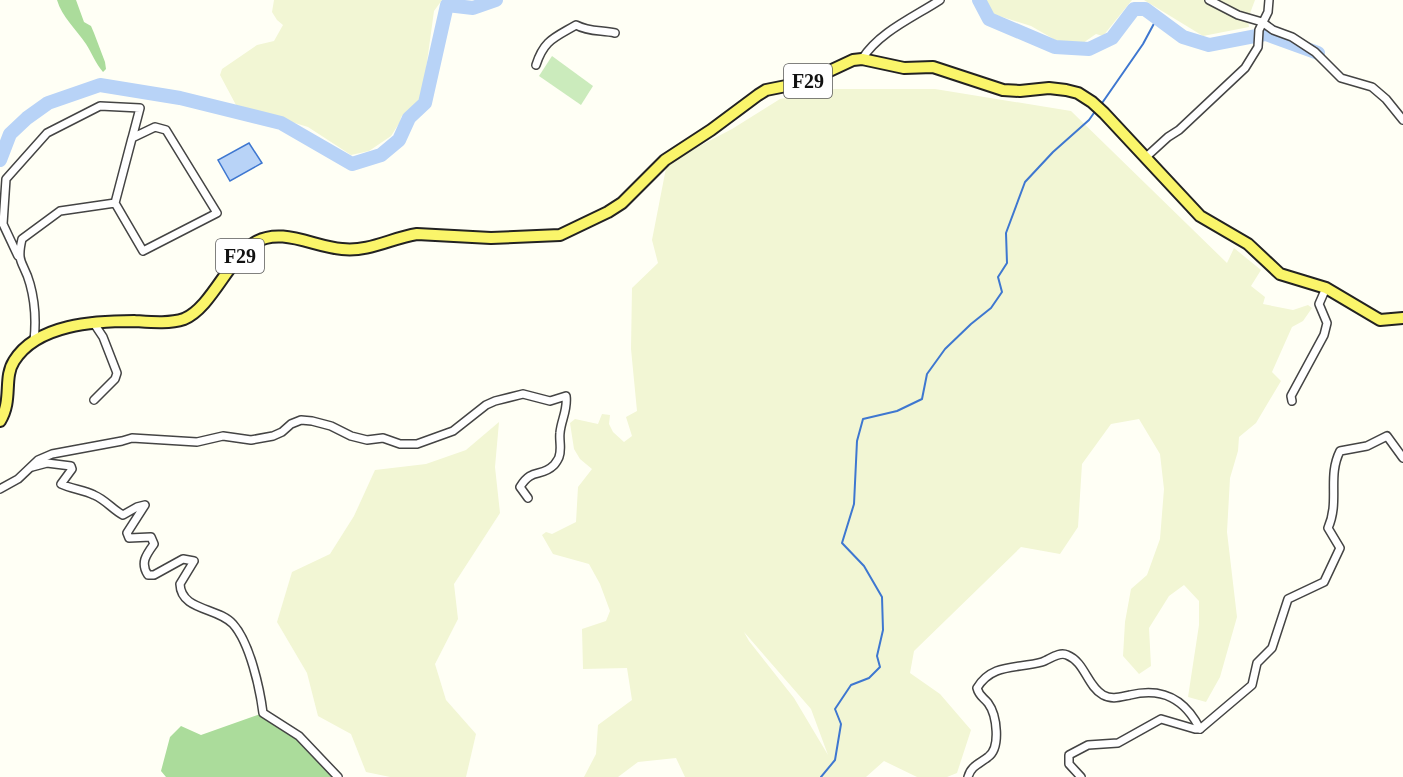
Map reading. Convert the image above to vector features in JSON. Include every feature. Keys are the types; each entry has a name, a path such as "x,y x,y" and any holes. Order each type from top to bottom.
{"main road":[{"name":"F29","path":"0,422 9,398 8,382 11,366 21,351 53,332 93,322 170,321 185,318 191,315 208,297 239,256 253,244 270,237 295,238 341,249 359,249 375,247 417,234 491,238 560,234 622,203 665,160 766,90 806,82 843,64 862,59 904,68 933,67 1003,90 1049,88 1078,93 1104,113 1200,216 1248,244 1280,274 1326,288 1380,320 1403,318"}],"street":[{"path":"862,59 867,51 884,36 940,0"},
{"path":"1209,0 1244,17 1263,22 1274,30 1292,37 1316,52 1341,78 1372,87 1386,99 1403,120"},
{"path":"1145,158 1179,130 1245,68 1258,47 1259,30 1268,12 1269,0"},
{"path":"536,65 541,48 576,25 593,32 615,33"},
{"path":"34,342 36,326 30,283 3,224 6,179 47,133 100,106 140,108 114,203 143,251 217,213 166,130 155,127 132,138 114,203"},
{"path":"18,256 22,239 60,211 114,203"},
{"path":"1292,400 1291,396 1324,335 1327,323 1319,304 1326,288"},
{"path":"93,322 103,337 117,373 115,379 94,400"},
{"path":"0,489 18,479 38,460 52,453 132,438 197,442 223,436 251,440 273,436 301,420 330,426 351,436 367,440 383,438 400,444 417,444 453,431 486,405 495,401 523,394 550,401 566,396 567,409 560,435 559,458 546,471 528,476 524,480 520,488 528,498"},
{"path":"1081,777 1069,764 1069,755 1088,746 1118,743 1161,718 1200,729 1252,685 1257,663 1272,648 1288,598 1324,582 1340,548 1328,528 1333,515 1334,463 1340,451 1366,446 1387,436 1403,458"},
{"path":"32,467 47,463 70,466 72,468 70,472 61,483 107,501 123,515 136,507 146,505 128,533 129,538 151,537 154,540 154,544 144,556 143,568 148,575 154,575 183,559 195,561 180,584 186,599 194,605 226,617 235,625 249,657 263,713 298,736 338,777"},
{"path":"968,777 970,770 989,757 995,749 997,739 991,710 979,695 977,688 981,680 994,670 1042,662 1059,654 1067,654 1076,661 1086,672 1092,686 1103,695 1115,698 1155,692 1181,702 1194,717 1200,729"}],"green space":[{"path":"57,0 76,0 84,22 91,26 105,62 106,69 103,72 66,17"},
{"path":"274,0 442,0 434,11 423,91 418,101 401,117 391,136 369,151 351,155 308,127 236,105 220,75 222,69 257,45 274,41 283,25 272,12"},
{"path":"984,0 1132,0 1103,36 1096,34 1083,43 1059,42 1031,26 990,13"},
{"path":"1144,0 1208,0 1248,21 1249,27 1203,36"},
{"path":"1215,0 1255,0 1249,16"},
{"path":"552,56 593,86 581,105 539,76"},
{"path":"835,89 935,89 1071,111 1227,263 1234,248 1261,270 1251,286 1265,297 1263,304 1293,310 1308,305 1312,308 1303,321 1292,327 1272,372 1281,381 1256,423 1239,437 1238,451 1230,478 1227,532 1237,617 1220,677 1206,702 1188,697 1199,625 1199,601 1184,585 1169,596 1149,628 1151,666 1139,674 1123,656 1125,622 1131,589 1147,575 1160,539 1164,489 1160,454 1139,419 1111,424 1082,464 1078,527 1060,554 1021,547 914,651 910,673 940,694 971,730 957,773 947,777 917,777 884,761 866,777 685,777 676,758 638,762 618,777 584,777 596,754 598,725 632,700 627,668 583,669 582,629 606,621 610,611 600,584 589,564 553,554 542,535 546,532 552,534 576,522 578,487 592,469 580,459 574,449 570,423 575,419 598,424 602,414 610,415 609,424 613,432 624,442 632,436 626,417 637,411 631,349 632,288 658,263 652,240 667,163 732,129 780,99","holes":["744,632 811,709 828,755 794,698"]},
{"path":"499,422 495,467 500,513 454,584 458,619 435,664 446,700 476,734 466,777 390,777 366,772 351,734 318,716 307,673 277,622 292,572 330,554 354,516 375,470 426,464 466,450"},
{"path":"263,713 299,736 338,777 166,777 161,771 170,737 181,726 201,735"}],"water":[{"path":"249,143 262,163 230,181 218,160"}],"waterway":[{"path":"0,160 10,134 27,118 48,103 100,85 180,98 281,123 352,164 381,155 399,140 409,118 425,103 447,5 473,8 496,0"},
{"path":"979,0 989,19 1055,47 1089,49 1112,38 1134,9 1145,9 1183,37 1209,45 1266,34 1318,53"},
{"path":"1100,106 1143,44 1157,18"},
{"path":"821,777 835,760 841,724 835,709 851,685 869,678 880,667 877,656 883,630 882,597 864,566 842,543 854,504 857,441 863,419 897,411 922,399 927,374 945,349 991,308 1002,292 998,277 1007,263 1006,233 1025,182 1053,152 1089,120 1096,110"}]}
